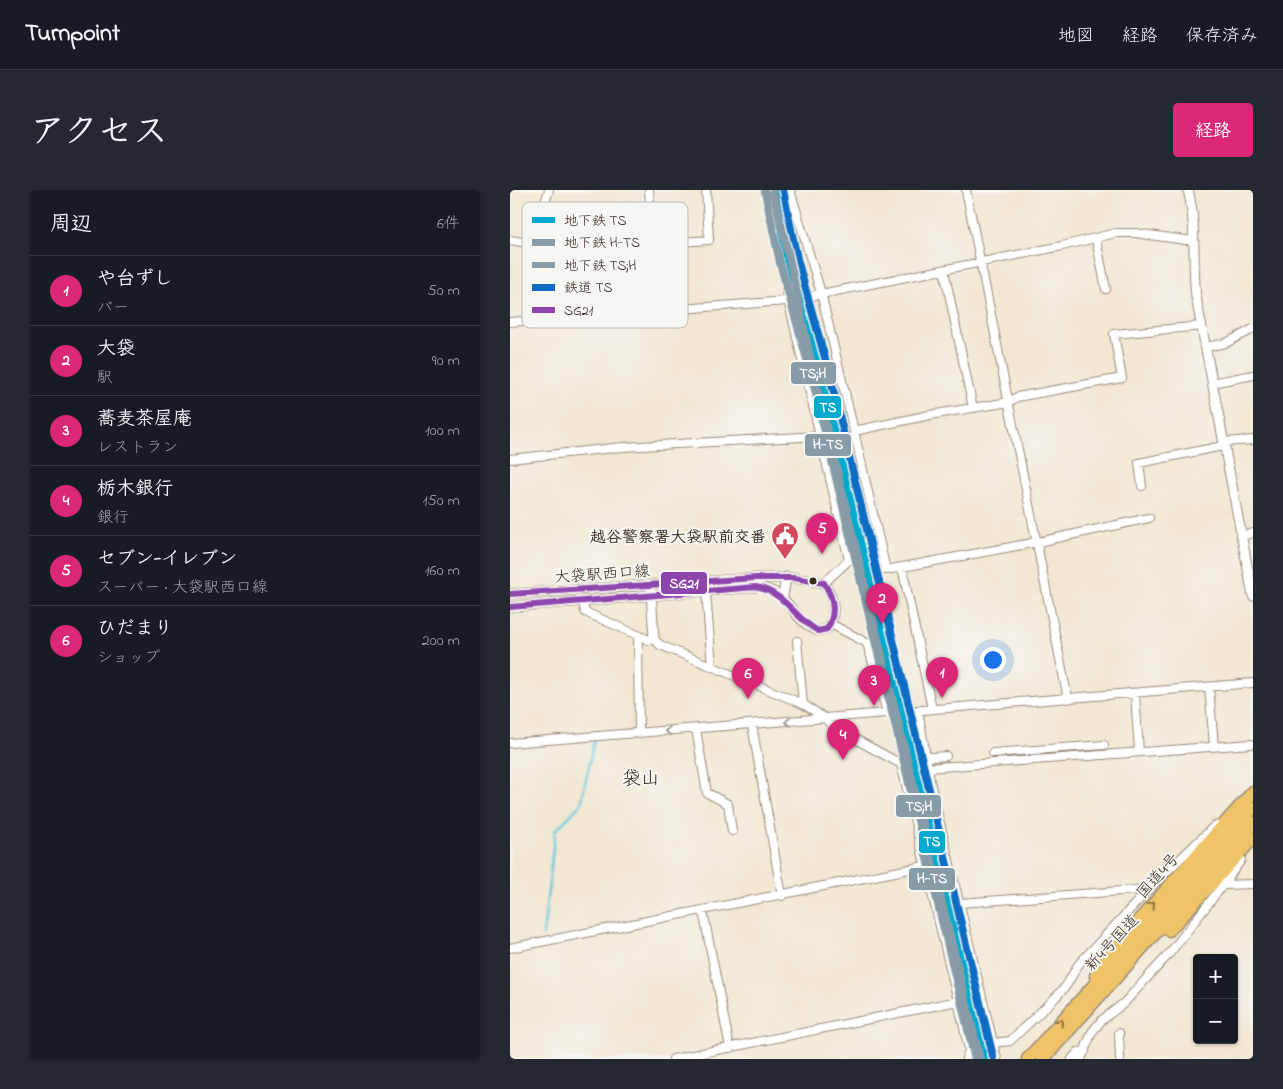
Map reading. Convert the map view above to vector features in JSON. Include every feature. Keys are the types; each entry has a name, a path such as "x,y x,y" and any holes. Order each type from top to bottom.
{"highway":[{"name":"国道4号","path":"1092,986 1105,959 1253,792"},
{"name":"新4号国道","path":"1101,996 1253,808"},
{"name":"新4号国道","path":"1092,986 1207,866 1253,823"},
{"path":"1043,1059 1101,996 1130,972 1252,839"},
{"path":"1028,1059 1092,986"}],"street":[{"path":"545,202 549,190"},
{"path":"688,242 709,240 706,190"},
{"path":"768,190 778,234 788,299 849,560 824,583 832,596 834,612 831,624 823,631 814,630 783,597 786,577"},
{"path":"790,190 821,292 886,570 1038,542 1146,519"},
{"path":"966,190 1068,699"},
{"path":"1188,190 1192,206 1193,265 1202,326 1240,536 1253,596"},
{"path":"688,307 788,299 1096,239 1105,234 1135,233 1193,241"},
{"path":"1096,239 1106,289"},
{"path":"944,270 973,408"},
{"path":"854,431 930,415 1009,402 1017,397 1122,378 1114,334 1202,326"},
{"path":"1206,347 1226,343 1253,329"},
{"path":"1212,383 1253,375"},
{"path":"510,459 623,447 820,436"},
{"path":"1142,486 1139,463 1223,444 1253,440"},
{"path":"1240,536 1253,533"},
{"path":"902,566 932,709"},
{"name":"大袋駅西口線","path":"510,594 756,578 786,577 824,583"},
{"path":"651,584 654,639 660,646 803,704 825,718 833,727 901,764 969,1050 966,1059"},
{"name":"大袋駅西口線","path":"510,607 756,588 766,588 783,597"},
{"path":"706,592 712,666"},
{"path":"583,602 585,612 638,636 649,640 654,639"},
{"path":"831,624 867,643 887,713"},
{"path":"638,636 638,734"},
{"path":"797,641 803,704"},
{"path":"510,743 752,725 1253,683"},
{"path":"1209,687 1214,746"},
{"path":"1135,694 1139,752"},
{"path":"918,710 928,768 997,1059"},
{"path":"752,725 782,896"},
{"path":"696,729 707,793 728,804 732,831"},
{"path":"928,768 1251,744"},
{"path":"993,752 1104,745"},
{"path":"1040,750 1040,760"},
{"path":"926,755 932,757 946,756"},
{"path":"993,1043 1010,1041 1066,986 1078,965 1149,889 1214,826 1225,824"},
{"path":"1081,1059 1092,1032 1102,1020 1124,1003 1169,954 1253,845 1252,839"},
{"path":"510,948 782,896 925,866"},
{"path":"1223,885 1253,884"},
{"path":"960,903 1149,889"},
{"path":"703,911 730,1048"},
{"path":"673,1059 958,1002"},
{"path":"1119,1033 1120,1059"},
{"path":"1072,1059 1078,1052 1085,1051"}],"waterway":[{"path":"543,935 555,831 581,804 594,741"}],"metro line":[{"name":"TS","path":"774,190 788,261 820,375 984,1059"},
{"name":"H-TS","path":"765,192 780,263 812,377 975,1059"},
{"name":"TS;H","path":"773,192 814,376 980,1059"}],"rail line":[{"name":"TS","path":"783,190 797,259 829,373 993,1057"}],"transit line":[{"name":"SG21","path":"510,594 756,578 794,578 824,583 832,600 833,612 827,629 818,631 775,594 756,587 510,607"}],"place":[{"name":"セブン-イレブン","path":"822,554"},
{"name":"越谷警察署大袋駅前交番","path":"785,560"},
{"name":"大袋","path":"882,624"},
{"name":"や台ずし","path":"942,698"},
{"name":"ひだまり","path":"748,699"},
{"name":"蕎麦茶屋庵","path":"874,706"},
{"name":"栃木銀行","path":"843,760"}],"district":[{"name":"袋山","path":"641,777"}]}
